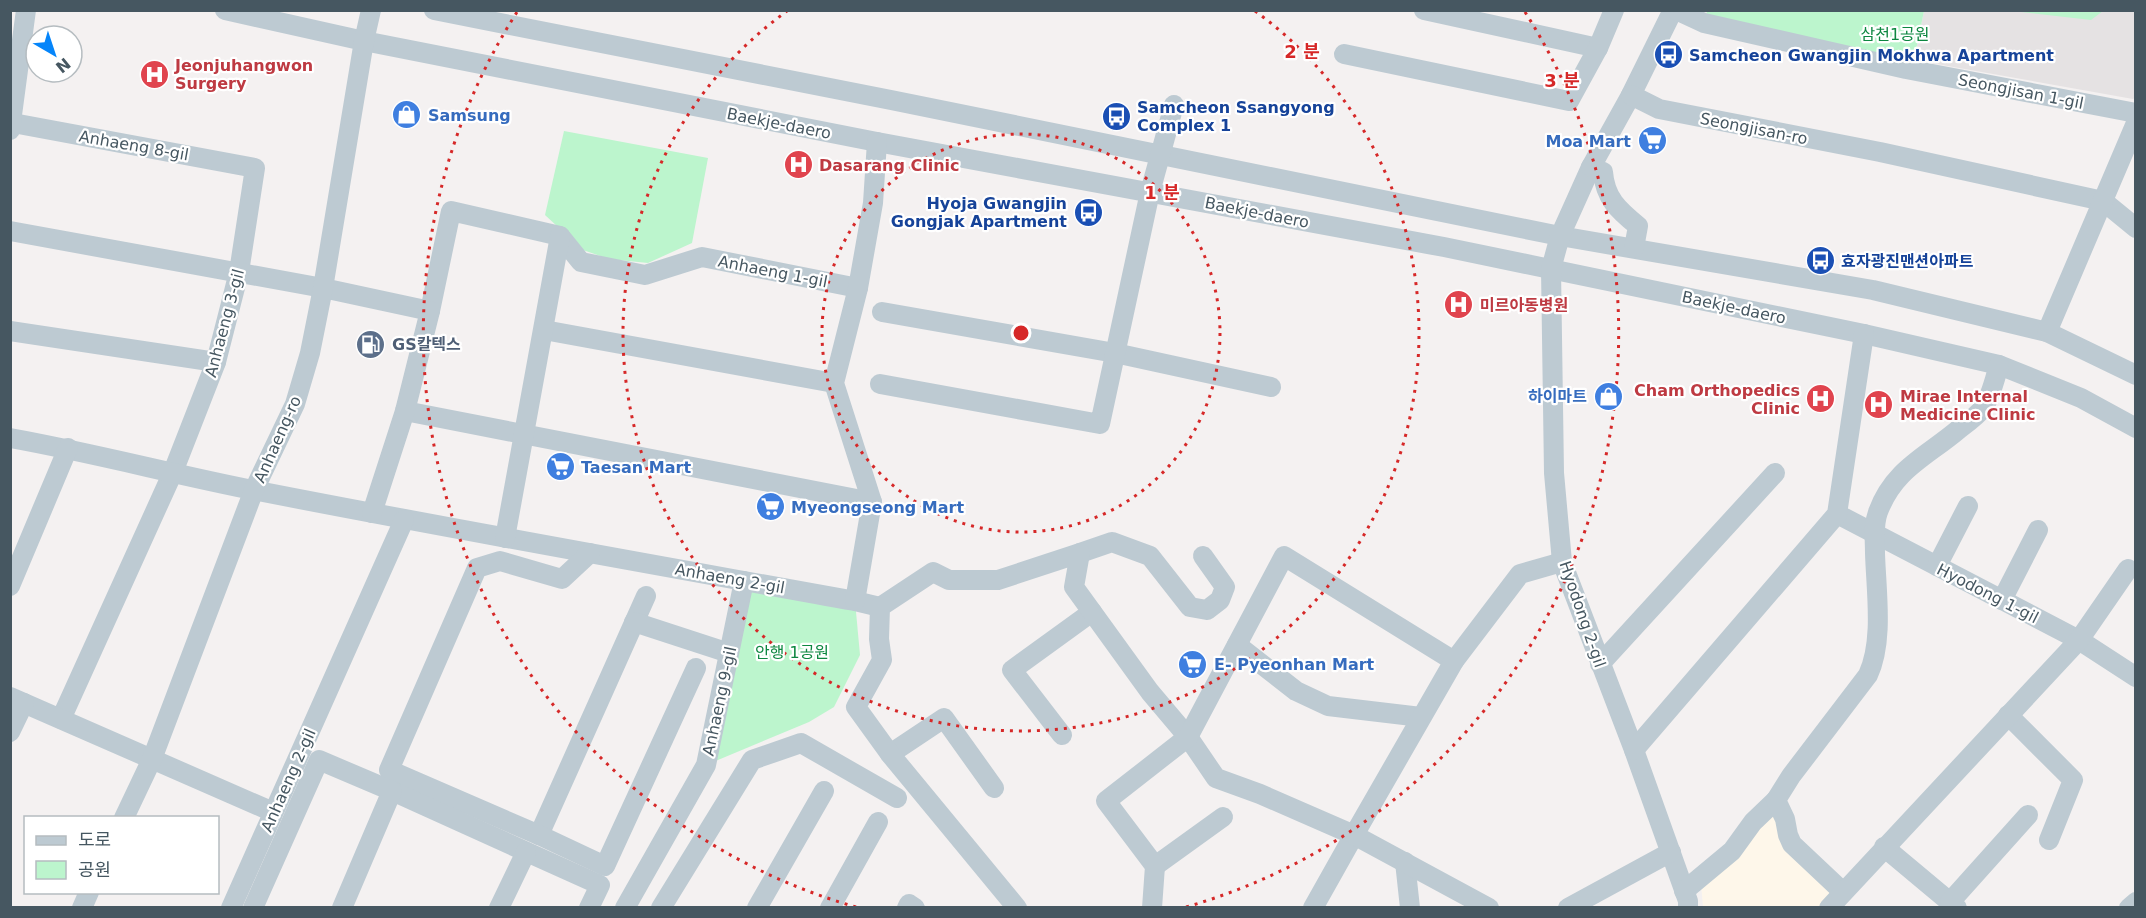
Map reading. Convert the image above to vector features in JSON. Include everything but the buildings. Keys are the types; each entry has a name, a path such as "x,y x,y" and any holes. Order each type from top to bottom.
{"street":[{"name":"Anhaeng 8-gil","path":"26,10 11,127 255,168"},
{"name":"Baekje-daero","path":"225,10 364,41 877,142 1551,269 1864,334 2000,365 2081,398 2136,428"},
{"name":"Anhaeng-ro","path":"125,816 152,759 254,490 295,404 310,353 323,288 371,10"},
{"path":"434,10 1560,236 1873,290 2047,332 2136,375"},
{"path":"1424,10 1598,48"},
{"path":"1344,54 1569,101 1598,48 1614,10"},
{"path":"1551,269 1560,236 1591,167 1632,95 1675,10"},
{"name":"Seongjisan 1-gil","path":"1675,10 1704,23 1906,69 2136,113"},
{"name":"Seongjisan-ro","path":"1632,95 1659,109 1880,152 2103,201"},
{"path":"880,384 1100,424 1150,192 1174,105"},
{"path":"2047,332 2136,123"},
{"path":"855,601 872,502 834,383 858,288 873,203 877,142"},
{"path":"1591,167 1603,172 1604,186 1618,210 1638,226 1634,248"},
{"name":"Anhaeng 3-gil","path":"61,719 173,472 216,362 239,272 255,168"},
{"path":"2103,201 2136,228"},
{"path":"372,513 405,411 430,311 451,212 560,236 505,538"},
{"path":"10,231 323,288 430,311"},
{"name":"Anhaeng 1-gil","path":"560,236 581,262 645,275 702,256 858,288"},
{"name":"Hyodong 2-gil","path":"1551,269 1554,474 1562,562 1634,750 1686,899"},
{"path":"882,312 1115,353 1271,387"},
{"path":"544,330 834,383"},
{"path":"10,331 216,362"},
{"path":"1634,750 1837,514 1864,334"},
{"path":"1686,899 1732,851 1753,822 1776,800 1791,776 1862,684 1873,665 1877,640 1874,534 1877,515 1896,478 1905,469 1943,443 1984,407 2000,365"},
{"path":"405,411 872,502"},
{"path":"10,438 68,448 254,490"},
{"path":"10,586 68,448"},
{"path":"1600,664 1775,473"},
{"name":"Anhaeng 2-gil","path":"254,490 404,520 855,601 880,608"},
{"path":"1937,566 1968,506"},
{"name":"Hyodong 1-gil","path":"1837,514 2079,640 2136,677"},
{"name":"Anhaeng 2-gil","path":"231,908 404,520"},
{"path":"2002,600 2038,530"},
{"path":"1017,908 890,754 856,707 882,660 879,639 880,608 933,572 949,580 998,580 1112,542 1150,556 1190,607 1207,610 1220,600 1225,587 1203,556"},
{"path":"590,553 562,579 500,561 477,568 389,770 605,866 696,668"},
{"path":"1080,553 1074,587 1150,692 1188,736 1216,778 1260,794 1354,835 1489,908"},
{"path":"1152,908 1155,866 1106,801 1188,736 1284,556 1454,661"},
{"path":"1313,908 1454,661 1520,574 1562,562"},
{"path":"1828,908 2079,640 2128,569"},
{"name":"Anhaeng 9-gil","path":"625,908 706,765 744,581"},
{"path":"538,835 646,596"},
{"path":"1062,735 1012,669 1092,612"},
{"path":"634,622 729,653"},
{"path":"1237,645 1296,692 1328,706 1421,717"},
{"path":"10,732 17,700 273,812"},
{"path":"2008,716 2073,780 2049,840"},
{"path":"890,754 944,718 994,788"},
{"path":"669,905 752,760 801,743 897,798"},
{"path":"253,908 319,760 600,885 589,908"},
{"path":"342,908 392,791"},
{"path":"758,908 824,791"},
{"path":"1776,800 1785,819 1792,844 1843,892"},
{"path":"1884,847 1954,905 2028,815"},
{"path":"1155,866 1223,817"},
{"path":"830,908 878,822"},
{"path":"499,908 526,852"},
{"path":"1568,908 1671,852"},
{"path":"1405,862 1410,908"},
{"path":"1448,885 1450,908"},
{"path":"82,908 88,894"},
{"path":"2129,908 2136,902"},
{"path":"907,908 909,904 915,908"}],"shaded area":[{"path":"1924,11 2135,11 2136,97 2133,99 1914,60"},
{"path":"1769,812 1839,892 1825,907 1703,907 1701,884"}],"green space":[{"name":"삼천1공원","path":"1707,10 1924,11 1914,60 1830,46 1706,17"},
{"path":"2103,10 2091,20 2013,11"},
{"path":"564,131 708,158 692,243 648,263 609,259 583,250 545,215"},
{"name":"안행 1공원","path":"744,581 855,601 860,655 834,707 809,722 706,765"}],"place":[{"name":"Samcheon Gwangjin Mokhwa Apartment","path":"1668,55"},
{"name":"Jeonjuhangwon Surgery","path":"154,74"},
{"name":"Samsung","path":"407,115"},
{"name":"Samcheon Ssangyong Complex 1","path":"1116,116"},
{"name":"Moa Mart","path":"1652,141"},
{"name":"Dasarang Clinic","path":"798,165"},
{"name":"Hyoja Gwangjin Gongjak Apartment","path":"1088,212"},
{"name":"효자광진맨션아파트","path":"1820,261"},
{"name":"미르아동병원","path":"1459,305"},
{"name":"GS칼텍스","path":"371,344"},
{"name":"하이마트","path":"1608,396"},
{"name":"Cham Orthopedics Clinic","path":"1821,399"},
{"name":"Mirae Internal Medicine Clinic","path":"1879,405"},
{"name":"Taesan Mart","path":"560,467"},
{"name":"Myeongseong Mart","path":"770,507"},
{"name":"E- Pyeonhan Mart","path":"1193,664"}]}
